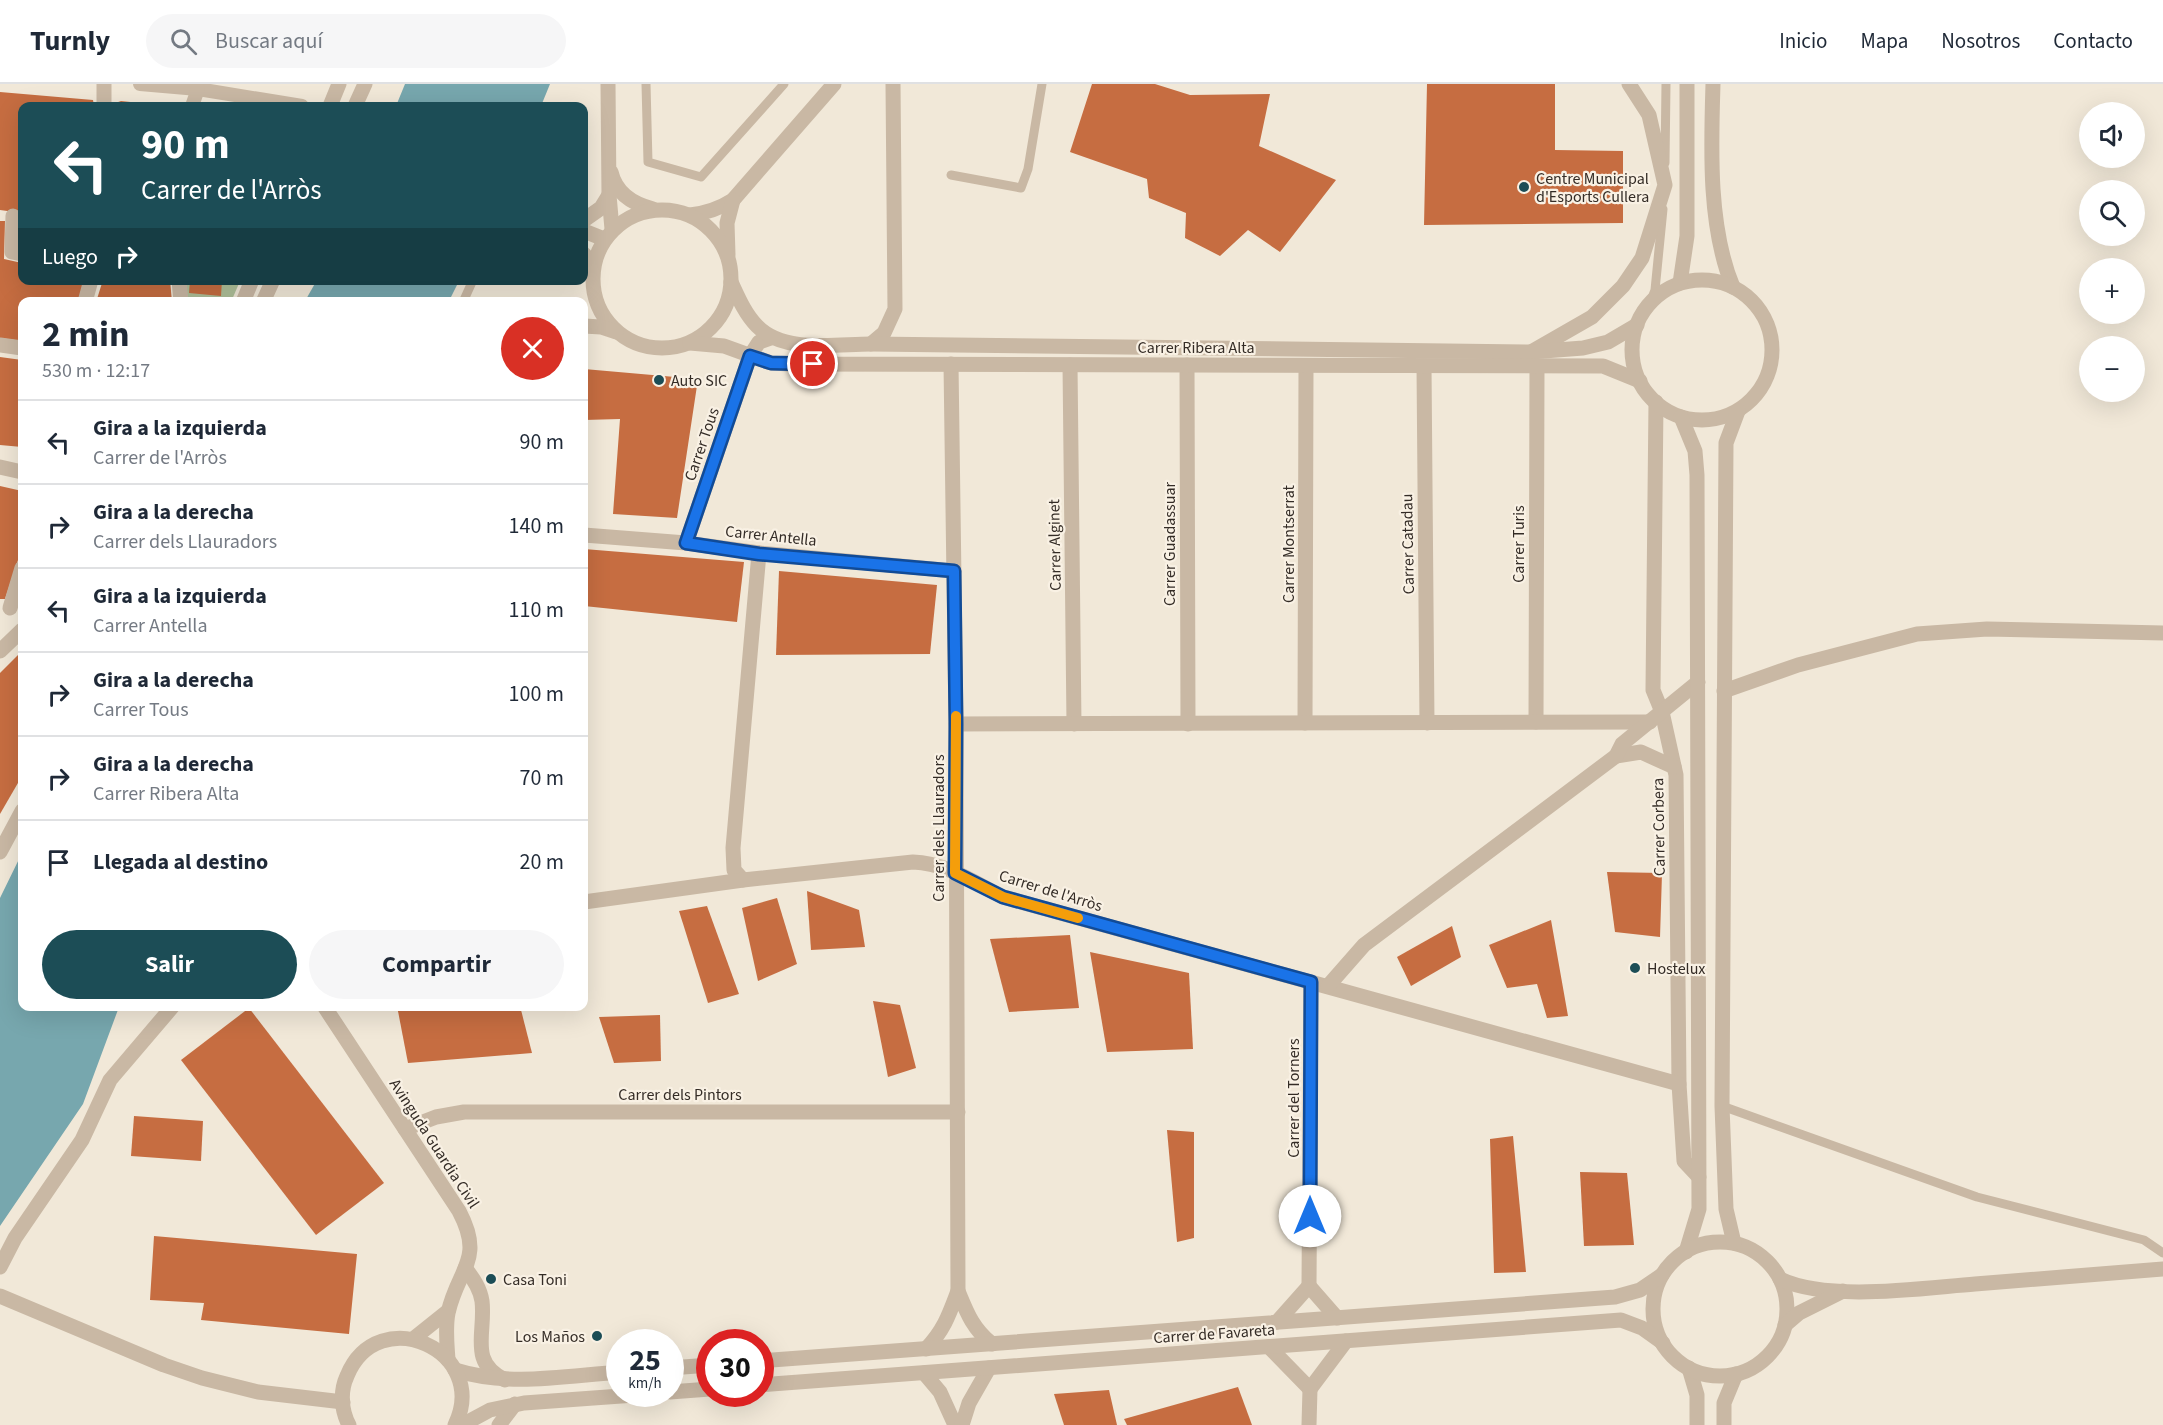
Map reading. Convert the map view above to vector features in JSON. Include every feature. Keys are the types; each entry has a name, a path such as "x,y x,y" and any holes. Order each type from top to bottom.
{"street":[{"path":"104,84 104,102"},
{"path":"140,84 198,89 231,89 285,102"},
{"path":"332,102 339,84"},
{"path":"357,102 365,84"},
{"path":"608,84 608,234"},
{"path":"690,215 712,211 733,200 834,84"},
{"path":"871,344 884,333 890,322 895,309 897,293 893,84"},
{"path":"1531,352 1592,317 1623,286 1642,258 1665,185 1649,115 1629,84"},
{"path":"1680,284 1687,236 1688,84"},
{"path":"1713,84 1711,146 1718,234 1724,266 1733,287"},
{"path":"193,102 198,89"},
{"path":"609,159 612,176 619,190 628,200 653,209 672,210 690,215 706,225 719,239 728,255"},
{"path":"588,217 601,208 609,195"},
{"path":"588,326 601,327 634,343 652,348 671,348 690,343 703,335 715,324 729,297 731,282 727,224 733,200"},
{"path":"617,333 604,319 596,302 588,260 608,234 624,220 653,209"},
{"path":"12,216 12,252 18,253"},
{"path":"588,232 608,234"},
{"path":"1698,280 1716,281 1733,287 1751,299 1764,316 1772,337 1772,358 1767,379 1755,398 1737,411 1719,418 1700,420 1681,417 1667,411 1656,402 1640,381 1634,363 1632,344 1637,325 1650,303 1664,291 1680,284 1698,280"},
{"path":"731,282 743,306 757,326 771,338"},
{"path":"585,297 592,284"},
{"name":"Carrer Ribera Alta","path":"771,338 796,345 1531,352 1583,348 1608,342 1637,325"},
{"path":"750,356 759,342 771,338"},
{"name":"Carrer Ribera Alta","path":"690,343 724,346 771,363 790,364 1603,366 1640,381"},
{"path":"0,345 18,347"},
{"name":"Carrer Tous","path":"686,543 750,356"},
{"name":"Carrer dels Llauradors","path":"926,1349 948,1321 958,1291 956,724 951,364"},
{"name":"Carrer Alginet","path":"1070,365 1074,724"},
{"name":"Carrer Guadassuar","path":"1187,365 1188,724"},
{"name":"Carrer Montserrat","path":"1305,723 1306,366"},
{"name":"Carrer Catadau","path":"1424,366 1427,723"},
{"name":"Carrer Turis","path":"1536,722 1537,366"},
{"name":"Carrer Corbera","path":"1656,402 1653,690 1656,717 1674,767 1677,787 1678,1084 1684,1161 1699,1177"},
{"path":"1734,1243 1726,1209 1722,1106 1726,443 1737,411"},
{"path":"1681,417 1695,451 1697,475 1699,1209 1686,1251"},
{"path":"0,467 18,471"},
{"name":"Carrer Antella","path":"588,535 686,543 759,554 954,571"},
{"path":"743,880 734,870 733,848 759,554"},
{"path":"11,609 18,583"},
{"path":"1724,691 1798,665 1917,634 1987,629 2163,633"},
{"path":"0,651 18,634"},
{"path":"1328,986 1364,945 1616,756 1622,744 1698,682"},
{"path":"956,724 1536,722 1656,717"},
{"path":"1616,756 1641,752 1674,767"},
{"path":"0,852 18,818"},
{"name":"Carrer de l'Arròs","path":"588,901 743,880 913,862 941,866 1003,897 1678,1084"},
{"name":"Carrer del Torners","path":"1309,1286 1311,982"},
{"path":"0,1268 15,1238 81,1140 110,1080 169,1011"},
{"name":"Avinguda Guardia Civil","path":"327,1011 468,1228 471,1242 469,1257 448,1311"},
{"name":"Carrer dels Pintors","path":"405,1129 436,1117 464,1112 958,1112"},
{"path":"1717,1242 1734,1243 1753,1250 1768,1262 1780,1279 1787,1309 1785,1324 1779,1342 1768,1356 1753,1368 1736,1374 1720,1376 1704,1374 1689,1368 1674,1357 1663,1343 1656,1327 1653,1308 1656,1291 1662,1275 1686,1251 1717,1242"},
{"path":"465,1268 476,1281 482,1300 481,1351 494,1374 506,1380"},
{"path":"1780,1279 1795,1286 1843,1291 1905,1289 2163,1269"},
{"name":"Carrer de Favareta","path":"774,1360 1615,1297 1640,1290 1662,1275"},
{"path":"1277,1322 1309,1286 1337,1318"},
{"name":"Carrer dels Llauradors","path":"958,1291 970,1321 992,1344"},
{"path":"1785,1324 1799,1313 1843,1291"},
{"path":"5,1298 164,1365 202,1378 258,1392 343,1402"},
{"path":"413,1339 448,1311"},
{"path":"448,1311 446,1325 452,1365 461,1385 464,1424 490,1410 515,1404 606,1397"},
{"name":"Carrer de Favareta","path":"774,1384 1621,1320 1642,1328 1663,1343"},
{"path":"349,1425 343,1402 345,1381 350,1368 361,1354 377,1344 394,1338 413,1339 427,1343 438,1350 452,1365 477,1377 506,1380 606,1373"},
{"path":"1310,1425 1310,1389 1346,1341"},
{"path":"1269,1347 1310,1389"},
{"path":"962,1425 969,1403 989,1368"},
{"path":"1689,1368 1697,1395 1697,1425"},
{"path":"924,1373 940,1392 955,1425"},
{"path":"1724,1425 1724,1403 1736,1374"},
{"path":"499,1425 515,1404"}],"lane":[{"path":"646,84 648,162 701,177 784,84"},
{"path":"951,175 1021,188 1028,169 1042,84"},
{"path":"1650,303 1655,290 1665,185 1666,84"},
{"path":"1722,1106 1977,1197 2144,1240 2163,1253"}],"green space":[{"path":"186,285 238,285 233,297 187,297"}],"water":[{"path":"405,84 550,84 543,102 398,102"},
{"path":"314,285 457,285 451,297 307,297"},
{"path":"18,861 18,1011 118,1011 83,1104 0,1226 0,898"}],"building":[{"path":"1092,84 1155,84 1190,95 1270,94 1259,146 1336,180 1280,252 1248,230 1220,256 1185,238 1186,213 1149,198 1147,179 1070,152"},
{"name":"Centre Municipal d'Esports Cullera","path":"1427,84 1555,84 1555,150 1623,151 1623,223 1424,225"},
{"path":"0,92 93,100 93,102 18,102 18,212 0,210"},
{"path":"0,221 5,221 4,259 18,262 18,285 84,285 80,297 18,297 18,340 0,338"},
{"path":"101,285 170,285 172,297 98,297"},
{"path":"190,285 222,285 221,296 189,293"},
{"path":"0,357 18,359 18,447 0,445"},
{"path":"588,369 698,379 677,518 613,514 620,419 588,420"},
{"path":"0,486 18,490 18,560 5,599 0,599"},
{"path":"588,549 744,562 737,622 588,606"},
{"path":"779,571 937,585 930,654 776,655"},
{"path":"18,655 18,783 0,814 0,673"},
{"path":"1607,872 1662,873 1660,937 1615,932"},
{"path":"807,891 859,910 865,947 811,950"},
{"path":"777,898 797,964 758,981 742,908"},
{"path":"707,906 739,994 708,1003 679,911"},
{"path":"1551,920 1568,1016 1547,1018 1537,984 1507,988 1489,945"},
{"path":"1452,926 1461,957 1411,986 1397,957"},
{"path":"1070,935 1079,1008 1009,1012 990,939"},
{"path":"1090,952 1189,973 1193,1049 1107,1052"},
{"path":"873,1001 900,1005 916,1068 888,1077"},
{"path":"245,1011 251,1011 384,1183 316,1235 181,1060"},
{"path":"398,1011 521,1011 532,1053 408,1063"},
{"path":"660,1015 661,1061 614,1063 599,1017"},
{"path":"134,1116 203,1121 201,1161 131,1156"},
{"path":"1167,1130 1194,1132 1194,1238 1177,1242"},
{"path":"1513,1136 1526,1272 1494,1273 1490,1139"},
{"path":"1580,1172 1627,1173 1634,1245 1584,1246"},
{"path":"154,1236 357,1254 349,1334 201,1320 204,1303 150,1300"},
{"path":"1238,1387 1252,1425 1127,1425 1124,1419"},
{"path":"1109,1390 1117,1425 1064,1425 1054,1394"}],"slow traffic":[{"path":"956,716 955,873 1003,897 1078,918"}],"place":[{"name":"Centre Municipal d'Esports Cullera","path":"1524,187"},
{"name":"Auto SIC","path":"659,380"},
{"name":"Hostelux","path":"1635,968"},
{"name":"Casa Toni","path":"491,1279"},
{"name":"Los Maños","path":"597,1336"}],"route":[{"path":"813,364 771,363 750,356 686,543 759,554 954,571 955,873 1003,897 1311,982 1310,1216"}]}
